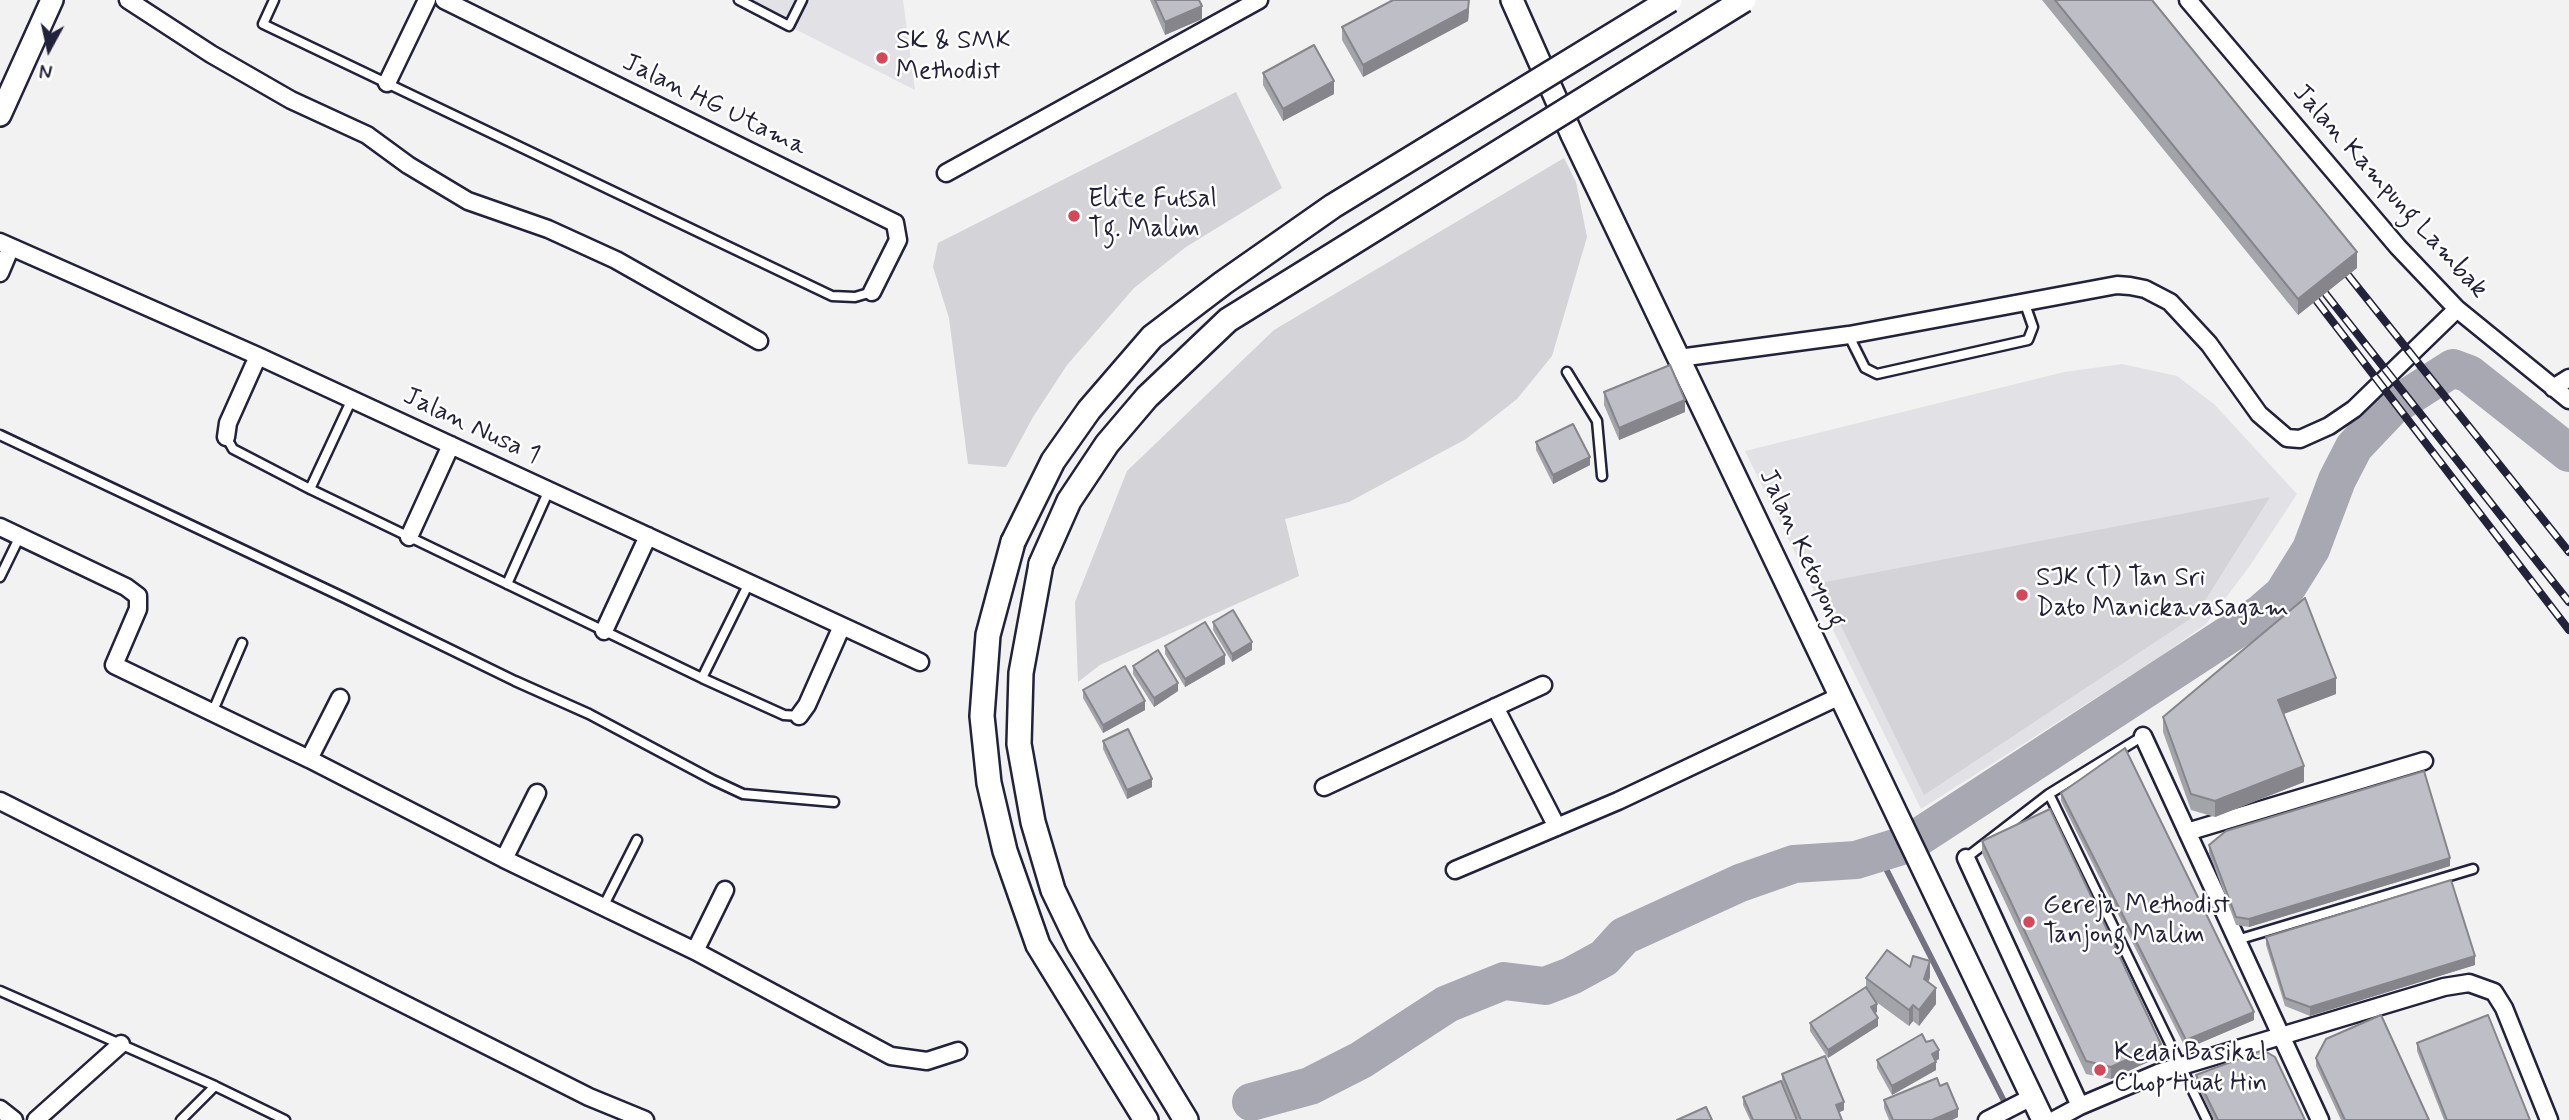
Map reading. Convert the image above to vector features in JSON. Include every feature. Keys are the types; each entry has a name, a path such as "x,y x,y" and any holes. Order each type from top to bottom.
{"main road":[{"path":"1146,1120 1038,945 1005,851 989,783 982,716 988,635 1013,542 1053,461 1089,410 1152,337 1223,283 1333,206 1670,0"},
{"path":"1186,1120 1079,944 1054,890 1033,822 1019,744 1021,673 1041,564 1069,501 1107,444 1147,397 1228,320 1744,0"}],"street":[{"path":"0,115 52,0"},
{"path":"128,0 211,54 280,94 367,135 408,165 468,201 548,229 616,260 759,341"},
{"path":"387,83 426,0"},
{"name":"Jalan HG Utama","path":"444,0 895,223 898,240 872,292"},
{"path":"946,173 1259,0"},
{"name":"Jalan Ketoyong","path":"1512,0 1572,135 2043,1120"},
{"name":"Jalan Kampung Lambak","path":"2188,0 2398,247 2457,309 2569,400"},
{"path":"0,274 6,245"},
{"name":"Jalan Nusa 1","path":"6,245 258,356 920,662"},
{"path":"1679,358 1849,335 2117,285 2146,289 2170,302 2200,334 2259,414 2287,438 2300,439 2329,426 2354,409 2457,309"},
{"path":"226,438 228,423 258,356"},
{"path":"2553,388 2569,378"},
{"path":"409,537 451,445"},
{"path":"0,527 126,587 138,596 138,609 114,665 695,951 891,1056 927,1061 958,1051"},
{"path":"604,631 648,536"},
{"path":"799,716 807,705 842,626"},
{"path":"1324,787 1543,685"},
{"path":"1455,870 1618,801 1840,696"},
{"path":"309,759 340,698"},
{"path":"1495,707 1556,827"},
{"path":"2143,736 2320,1120"},
{"path":"2187,832 2424,761"},
{"path":"504,859 537,793"},
{"path":"0,802 589,1097 645,1120"},
{"path":"1966,858 2080,1106"},
{"path":"695,951 725,890"},
{"path":"2054,1120 2158,1073 2281,1036 2379,1013 2456,985 2469,983 2494,992 2504,1008 2549,1120"},
{"path":"36,1120 121,1044"},
{"path":"1987,1120 2032,1097"},
{"path":"0,1109 14,1120"}],"lane":[{"path":"274,0 263,24 832,296 855,297 872,292"},
{"path":"739,0 789,26 803,0"},
{"path":"1849,335 1865,368 1877,374 2028,340 2033,327 2025,304"},
{"path":"1567,372 1597,421 1602,476"},
{"path":"310,489 352,399"},
{"path":"0,435 514,681 589,714 743,794 834,802"},
{"path":"226,438 233,449 310,489 702,678 784,715 799,716"},
{"path":"507,584 549,490"},
{"path":"0,578 20,536"},
{"path":"702,678 749,582"},
{"path":"212,713 242,643"},
{"path":"1966,858 2049,794 2143,736"},
{"path":"2049,794 2207,1120"},
{"path":"603,907 637,840"},
{"path":"2237,940 2473,869"},
{"path":"0,991 215,1086 285,1120"},
{"path":"181,1120 215,1086"}],"shaded area":[{"name":"SK & SMK Methodist","path":"739,0 903,0 915,90 789,26"},
{"path":"1236,92 1282,188 1186,247 1134,288 1067,365 1033,417 1006,467 968,464 949,318 933,267 938,243"},
{"path":"1564,158 1576,182 1587,237 1552,356 1517,399 1466,439 1349,502 1285,519 1299,576 1100,665 1078,682 1075,602 1127,471 1274,330"},
{"name":"SJK (T) Tan Sri Dato Manickavasagam","path":"2122,364 2177,376 2214,404 2297,494 2249,567 2206,624 2152,662 1921,809 1745,451 2064,372"},
{"path":"2270,497 2196,615 1924,795 1820,583"}],"building":[{"path":"1155,0 1199,0 1202,6 1165,22"},
{"path":"1393,0 1469,0 1468,9 1363,65 1342,27"},
{"path":"2055,0 2152,0 2357,252 2298,299"},
{"path":"1314,45 1334,81 1283,109 1263,73"},
{"path":"1670,365 1685,400 1619,428 1604,392"},
{"path":"1573,424 1590,457 1553,475 1536,442"},
{"path":"2305,598 2336,678 2278,700 2304,766 2215,801 2191,794 2163,717"},
{"path":"1233,610 1252,642 1232,654 1213,622"},
{"path":"1205,622 1225,655 1185,679 1165,646"},
{"path":"1158,650 1178,683 1154,698 1133,666"},
{"path":"1125,666 1145,701 1103,725 1083,690"},
{"path":"1128,729 1152,779 1127,790 1103,741"},
{"path":"2125,748 2254,1012 2186,1040 2061,793"},
{"path":"2424,771 2450,858 2249,919 2236,917 2209,845 2226,831"},
{"path":"2050,809 2161,1044 2111,1067 2086,1061 1982,841"},
{"path":"2451,880 2475,956 2310,1007 2285,998 2266,937"},
{"path":"1887,950 1910,967 1913,956 1930,961 1924,979 1936,988 1919,1010 1913,1005 1909,1010 1866,978"},
{"path":"1866,987 1877,1004 1871,1007 1878,1018 1828,1050 1810,1023"},
{"path":"2381,1015 2429,1120 2345,1120 2316,1058 2326,1039"},
{"path":"2488,1015 2530,1120 2447,1120 2417,1043"},
{"path":"1922,1034 1926,1042 1933,1040 1939,1050 1932,1054 1936,1062 1892,1086 1877,1060"},
{"path":"2263,1050 2275,1057 2305,1120 2218,1120 2196,1075"},
{"path":"1825,1056 1844,1102 1836,1105 1842,1120 1801,1120 1782,1074"},
{"path":"1937,1078 1940,1086 1947,1083 1958,1109 1932,1120 1893,1120 1884,1100"},
{"path":"1781,1081 1797,1120 1753,1120 1743,1097"},
{"path":"1706,1107 1712,1120 1677,1120"}],"waterway":[{"path":"1251,1102 1310,1086 1361,1060 1447,1004 1504,981 1545,986 1571,976 1604,958 1624,936 1740,883 1794,864 1856,860 1908,844 2260,614 2283,594 2311,549 2337,480 2354,447 2392,407 2453,368 2469,374 2569,453"},
{"path":"1878,853 2003,1099"}],"railway":[{"path":"2348,275 2569,552"},
{"path":"2325,293 2569,602"},
{"path":"2316,300 2569,630"}],"place":[{"name":"SK & SMK Methodist","path":"882,58"},
{"name":"Elite Futsal Tg. Malim","path":"1074,216"},
{"name":"SJK (T) Tan Sri Dato Manickavasagam","path":"2022,595"},
{"name":"Gereja Methodist Tanjong Malim","path":"2029,922"},
{"name":"Kedai Basikal Chop Huat Hin","path":"2100,1070"}]}
